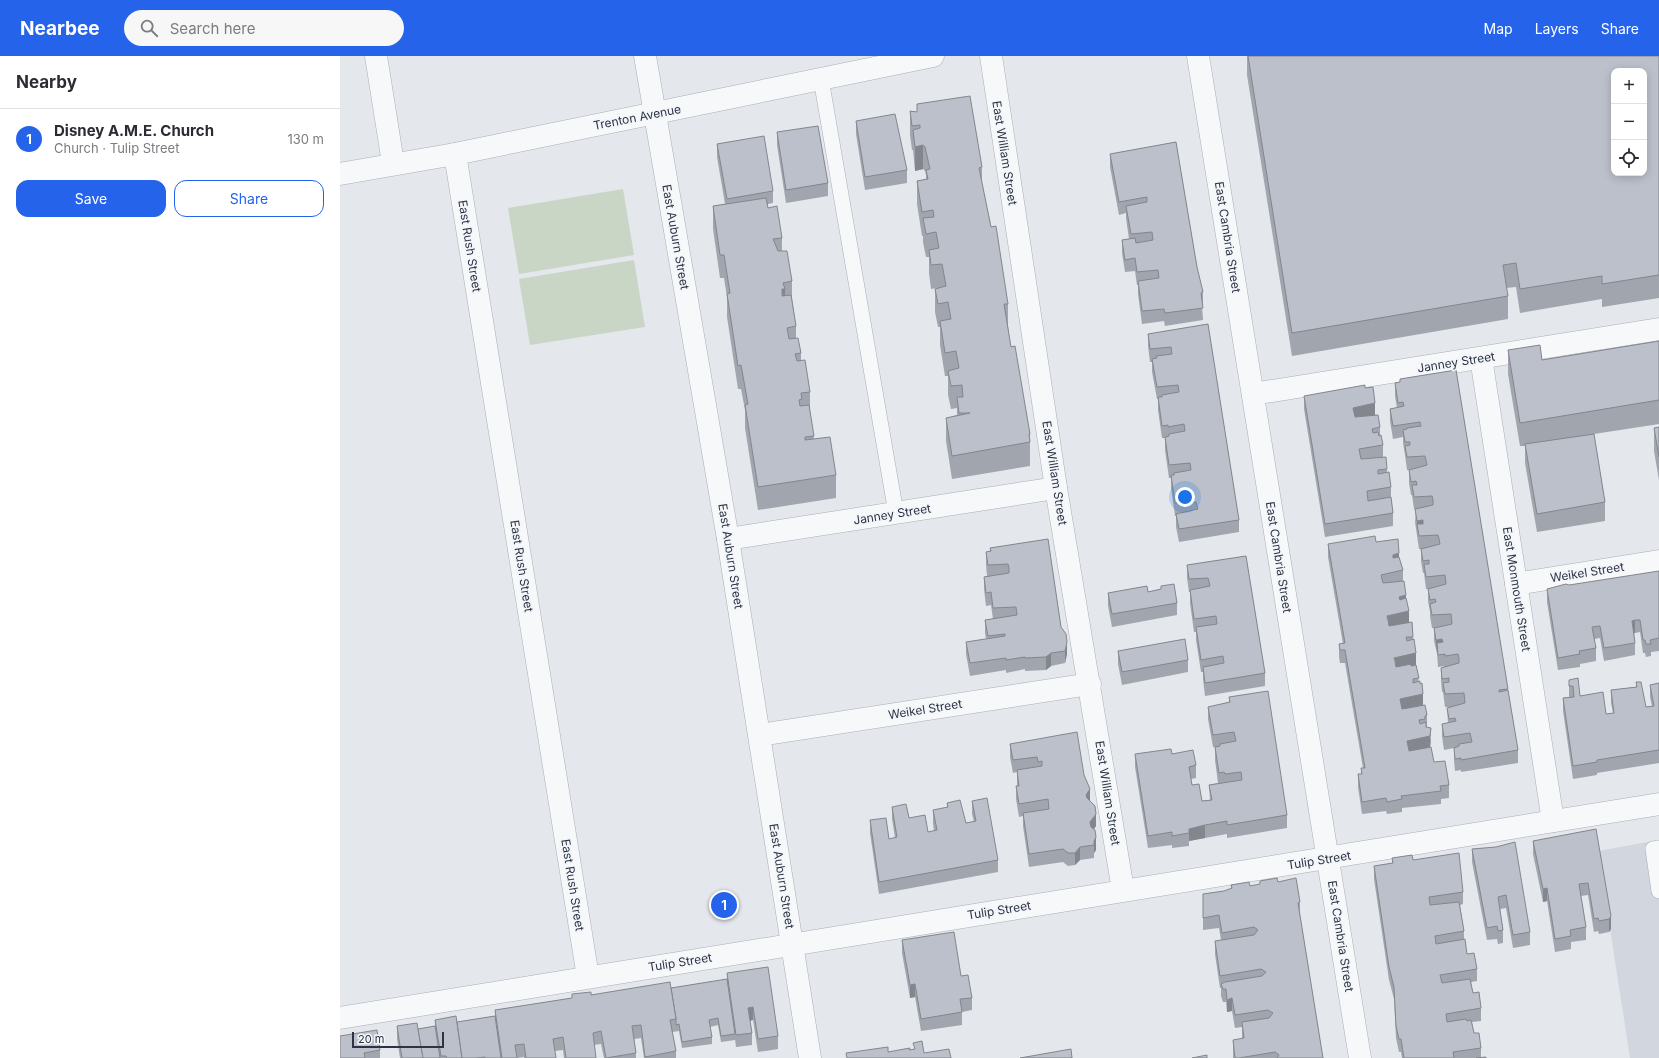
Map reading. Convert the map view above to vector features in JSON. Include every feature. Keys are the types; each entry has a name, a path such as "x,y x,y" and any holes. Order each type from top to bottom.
{"street":[{"path":"376,56 393,163"},
{"name":"East Auburn Street","path":"645,56 728,539 810,1058"},
{"name":"East William Street","path":"991,56 1056,488 1090,684 1123,890"},
{"name":"East Cambria Street","path":"1198,56 1360,1058"},
{"name":"Trenton Avenue","path":"340,174 393,163 455,154 655,114 925,57"},
{"name":"East Rush Street","path":"455,154 588,977"},
{"name":"Janney Street","path":"1253,394 1659,329"},
{"name":"East Monmouth Street","path":"1481,358 1554,821"},
{"name":"Janney Street","path":"728,539 1056,488"},
{"name":"Weikel Street","path":"1516,584 1659,561"},
{"name":"Weikel Street","path":"760,735 1090,684"},
{"name":"Tulip Street","path":"340,1018 1123,890 1328,859 1659,804"}],"lane":[{"path":"821,79 896,513"},
{"path":"1659,848 1653,849 1659,891"}],"shaded area":[{"path":"1659,840 1659,1058 1630,1058 1598,851"}],"green space":[{"path":"623,189 634,255 519,274 508,208"},
{"path":"634,260 645,327 530,345 519,279"}],"building":[{"path":"1248,56 1659,56 1659,275 1602,284 1602,276 1520,289 1516,263 1503,265 1508,296 1292,333"},
{"path":"970,96 982,167 979,168 991,227 996,226 1008,304 1004,304 1011,347 1015,346 1030,434 1030,442 952,456 946,418 970,413 959,413 957,397 963,397 962,385 951,386 948,371 959,368 956,351 945,353 940,321 951,319 948,302 938,304 935,289 946,286 942,264 931,265 929,250 939,248 936,232 926,234 923,218 934,217 933,210 922,212 917,181 928,179 926,170 930,169 925,147 923,145 915,147 913,130 920,128 920,125 912,126 910,111 917,112 917,104"},
{"path":"895,114 907,170 865,177 856,121"},
{"path":"818,126 828,183 786,190 777,132"},
{"path":"764,136 773,191 727,199 717,144"},
{"path":"1176,142 1197,267 1203,292 1201,293 1203,308 1165,313 1164,309 1142,311 1138,281 1159,278 1158,270 1137,272 1135,258 1125,260 1122,240 1135,238 1136,243 1153,240 1152,232 1131,234 1126,206 1147,202 1147,197 1119,202 1110,154"},
{"path":"766,198 768,208 777,206 782,238 773,239 778,251 787,251 792,281 783,283 785,289 782,289 782,296 791,295 796,326 787,328 789,339 798,338 801,353 795,354 797,361 805,360 810,392 801,393 802,399 799,400 800,406 809,405 814,436 805,437 805,440 830,437 836,475 758,487 745,405 748,404 741,365 738,366 727,294 730,293 724,255 720,255 713,206"},
{"path":"1208,324 1239,520 1179,529 1176,514 1198,509 1196,502 1180,504 1175,503 1171,475 1174,475 1174,473 1191,470 1190,463 1169,465 1165,437 1169,436 1169,434 1185,431 1184,424 1168,427 1168,425 1162,426 1158,397 1179,392 1178,385 1157,387 1152,359 1157,358 1156,356 1172,354 1171,347 1150,349 1148,334"},
{"path":"1659,341 1659,400 1520,423 1508,350 1540,345 1542,360"},
{"path":"1456,370 1508,689 1499,690 1499,692 1508,690 1518,750 1461,760 1461,758 1455,759 1454,748 1459,746 1459,744 1472,742 1470,733 1444,737 1442,724 1456,721 1455,718 1449,719 1447,708 1465,703 1464,693 1445,694 1443,683 1449,682 1449,678 1442,679 1441,668 1459,663 1459,658 1458,654 1445,656 1445,654 1438,655 1437,643 1443,642 1442,639 1436,640 1434,628 1452,624 1451,614 1432,615 1430,604 1436,602 1435,599 1430,600 1428,589 1446,584 1445,575 1426,577 1424,564 1429,564 1429,560 1423,561 1421,549 1440,544 1438,535 1419,536 1417,524 1423,524 1423,520 1417,521 1415,509 1433,505 1433,500 1432,496 1414,497 1412,485 1417,485 1416,481 1411,482 1409,470 1427,465 1425,456 1407,457 1405,446 1410,445 1410,442 1405,442 1403,430 1421,426 1420,422 1393,426 1390,409 1404,406 1403,402 1398,403 1395,383 1400,382 1400,379"},
{"path":"1365,385 1365,388 1373,387 1375,403 1353,408 1355,417 1378,415 1380,427 1372,429 1373,433 1378,432 1379,436 1381,435 1383,445 1359,449 1361,459 1386,457 1387,469 1378,470 1378,474 1389,472 1391,487 1367,491 1368,501 1391,497 1393,513 1325,524 1304,396"},
{"path":"1659,427 1659,457 1654,428"},
{"path":"1594,434 1605,502 1537,514 1525,444"},
{"path":"1375,536 1376,542 1398,539 1399,553 1393,555 1393,558 1399,557 1403,570 1381,575 1383,583 1404,581 1406,595 1399,597 1400,600 1406,598 1409,611 1387,616 1389,626 1412,622 1413,637 1406,637 1407,641 1414,639 1416,653 1394,658 1396,667 1411,664 1411,666 1416,665 1419,678 1413,679 1413,683 1420,681 1420,684 1422,683 1423,694 1400,699 1402,709 1425,705 1427,715 1425,716 1425,719 1419,720 1420,724 1426,722 1426,727 1431,728 1430,736 1407,741 1409,751 1431,747 1434,762 1445,761 1449,785 1440,786 1441,791 1401,796 1402,799 1387,802 1386,798 1362,802 1358,774 1362,774 1361,768 1365,768 1345,650 1340,650 1339,644 1345,643 1328,544"},
{"path":"1048,539 1061,627 1066,634 1067,642 1065,651 1051,653 1046,657 1025,657 1006,660 1006,658 970,663 966,642 1005,636 1005,634 988,636 985,620 1017,615 1016,607 993,608 991,592 986,593 984,577 1009,573 1009,568 1008,564 988,565 986,552 991,551 990,548"},
{"path":"1246,556 1265,673 1205,683 1203,667 1224,663 1223,656 1201,660 1196,627 1217,624 1216,616 1194,619 1190,590 1210,586 1208,578 1189,579 1187,565"},
{"path":"1659,571 1659,638 1650,640 1651,644 1646,644 1645,640 1643,640 1640,620 1635,620 1632,621 1635,643 1604,648 1600,626 1592,627 1596,648 1579,651 1580,654 1558,658 1547,589 1566,584 1569,585"},
{"path":"1174,584 1177,603 1112,614 1108,593 1147,586 1148,592 1161,589 1161,586"},
{"path":"1185,639 1188,660 1122,672 1118,651"},
{"path":"1578,678 1580,696 1603,692 1606,714 1614,713 1611,690 1637,687 1636,682 1641,682 1646,707 1654,706 1650,685 1659,683 1659,750 1597,760 1597,762 1573,766 1563,698 1574,697 1573,686 1569,686 1569,680"},
{"path":"1268,691 1287,815 1227,825 1227,821 1205,825 1189,829 1189,833 1172,836 1172,832 1148,836 1135,754 1171,749 1172,754 1193,750 1196,765 1189,767 1192,785 1199,784 1202,801 1212,800 1209,785 1242,780 1241,772 1225,774 1224,772 1219,773 1215,747 1220,746 1220,744 1236,741 1234,732 1213,735 1208,707 1230,702 1229,697"},
{"path":"1077,732 1084,775 1090,789 1086,795 1095,806 1096,814 1090,822 1091,827 1095,830 1096,837 1094,845 1080,847 1075,853 1068,853 1063,849 1029,854 1023,813 1049,809 1048,799 1019,804 1016,786 1019,786 1017,770 1042,766 1042,761 1038,762 1037,757 1013,760 1010,744"},
{"path":"987,798 998,860 879,882 870,820 886,818 889,839 897,837 892,807 906,804 909,818 925,815 928,832 937,830 933,810 948,807 947,803 960,800 966,823 976,821 972,801"},
{"path":"1596,829 1611,916 1609,919 1599,921 1598,918 1594,919 1588,883 1579,884 1586,927 1570,930 1571,936 1555,939 1547,888 1543,889 1533,841"},
{"path":"1515,842 1530,932 1513,935 1506,895 1498,897 1503,930 1498,931 1497,926 1487,928 1472,849 1496,847"},
{"path":"1459,853 1463,892 1429,897 1430,905 1459,902 1464,931 1435,936 1436,944 1465,939 1467,954 1474,953 1477,969 1440,975 1442,983 1470,979 1473,993 1479,992 1481,1008 1446,1014 1447,1022 1466,1019 1467,1021 1471,1020 1474,1033 1479,1033 1481,1048 1453,1052 1454,1058 1404,1058 1401,1039 1399,1039 1396,1026 1394,987 1389,967 1374,866 1393,863 1392,858 1412,855 1413,860"},
{"path":"1277,878 1278,882 1296,878 1300,902 1298,903 1323,1058 1277,1058 1279,1055 1275,1052 1235,1058 1233,1040 1244,1038 1242,1022 1269,1018 1273,1013 1268,1010 1235,1015 1232,998 1227,1000 1226,989 1223,989 1221,984 1262,976 1266,972 1261,969 1220,976 1215,941 1254,935 1258,930 1254,927 1222,933 1219,915 1203,918 1203,894 1224,891 1232,888 1231,885 1249,882 1250,886 1260,884 1260,881"},
{"path":"954,932 961,976 968,975 972,998 960,999 962,1012 921,1019 915,984 910,985 902,940"},
{"path":"768,967 778,1036 758,1039 753,1007 748,1008 752,1033 736,1035 727,973"},
{"path":"727,979 735,1034 721,1036 718,1018 709,1020 712,1037 682,1042 679,1024 676,1025 671,988"},
{"path":"670,982 676,1019 670,1020 676,1051 645,1057 641,1025 632,1026 636,1053 606,1058 601,1031 593,1033 596,1058 566,1058 563,1037 553,1039 556,1058 526,1058 524,1044 515,1045 517,1058 502,1058 495,1010 572,998 572,994 591,992 591,995"},
{"path":"456,1016 462,1058 447,1058 446,1056 441,1056 435,1020"},
{"path":"495,1016 501,1058 462,1058 457,1022"},
{"path":"417,1023 423,1058 402,1058 397,1026"},
{"path":"435,1026 440,1058 423,1058 418,1029"},
{"path":"377,1030 380,1050 364,1053 365,1058 340,1058 340,1036"},
{"path":"922,1041 924,1053 949,1049 951,1058 847,1058 846,1053 888,1047 888,1052 910,1048 909,1050 915,1049 913,1043"},
{"path":"1071,1049 1072,1058 1020,1058"},
{"path":"1207,1055 1207,1058 1192,1058"}],"place":[{"name":"Disney A.M.E. Church","path":"724,905"}]}
